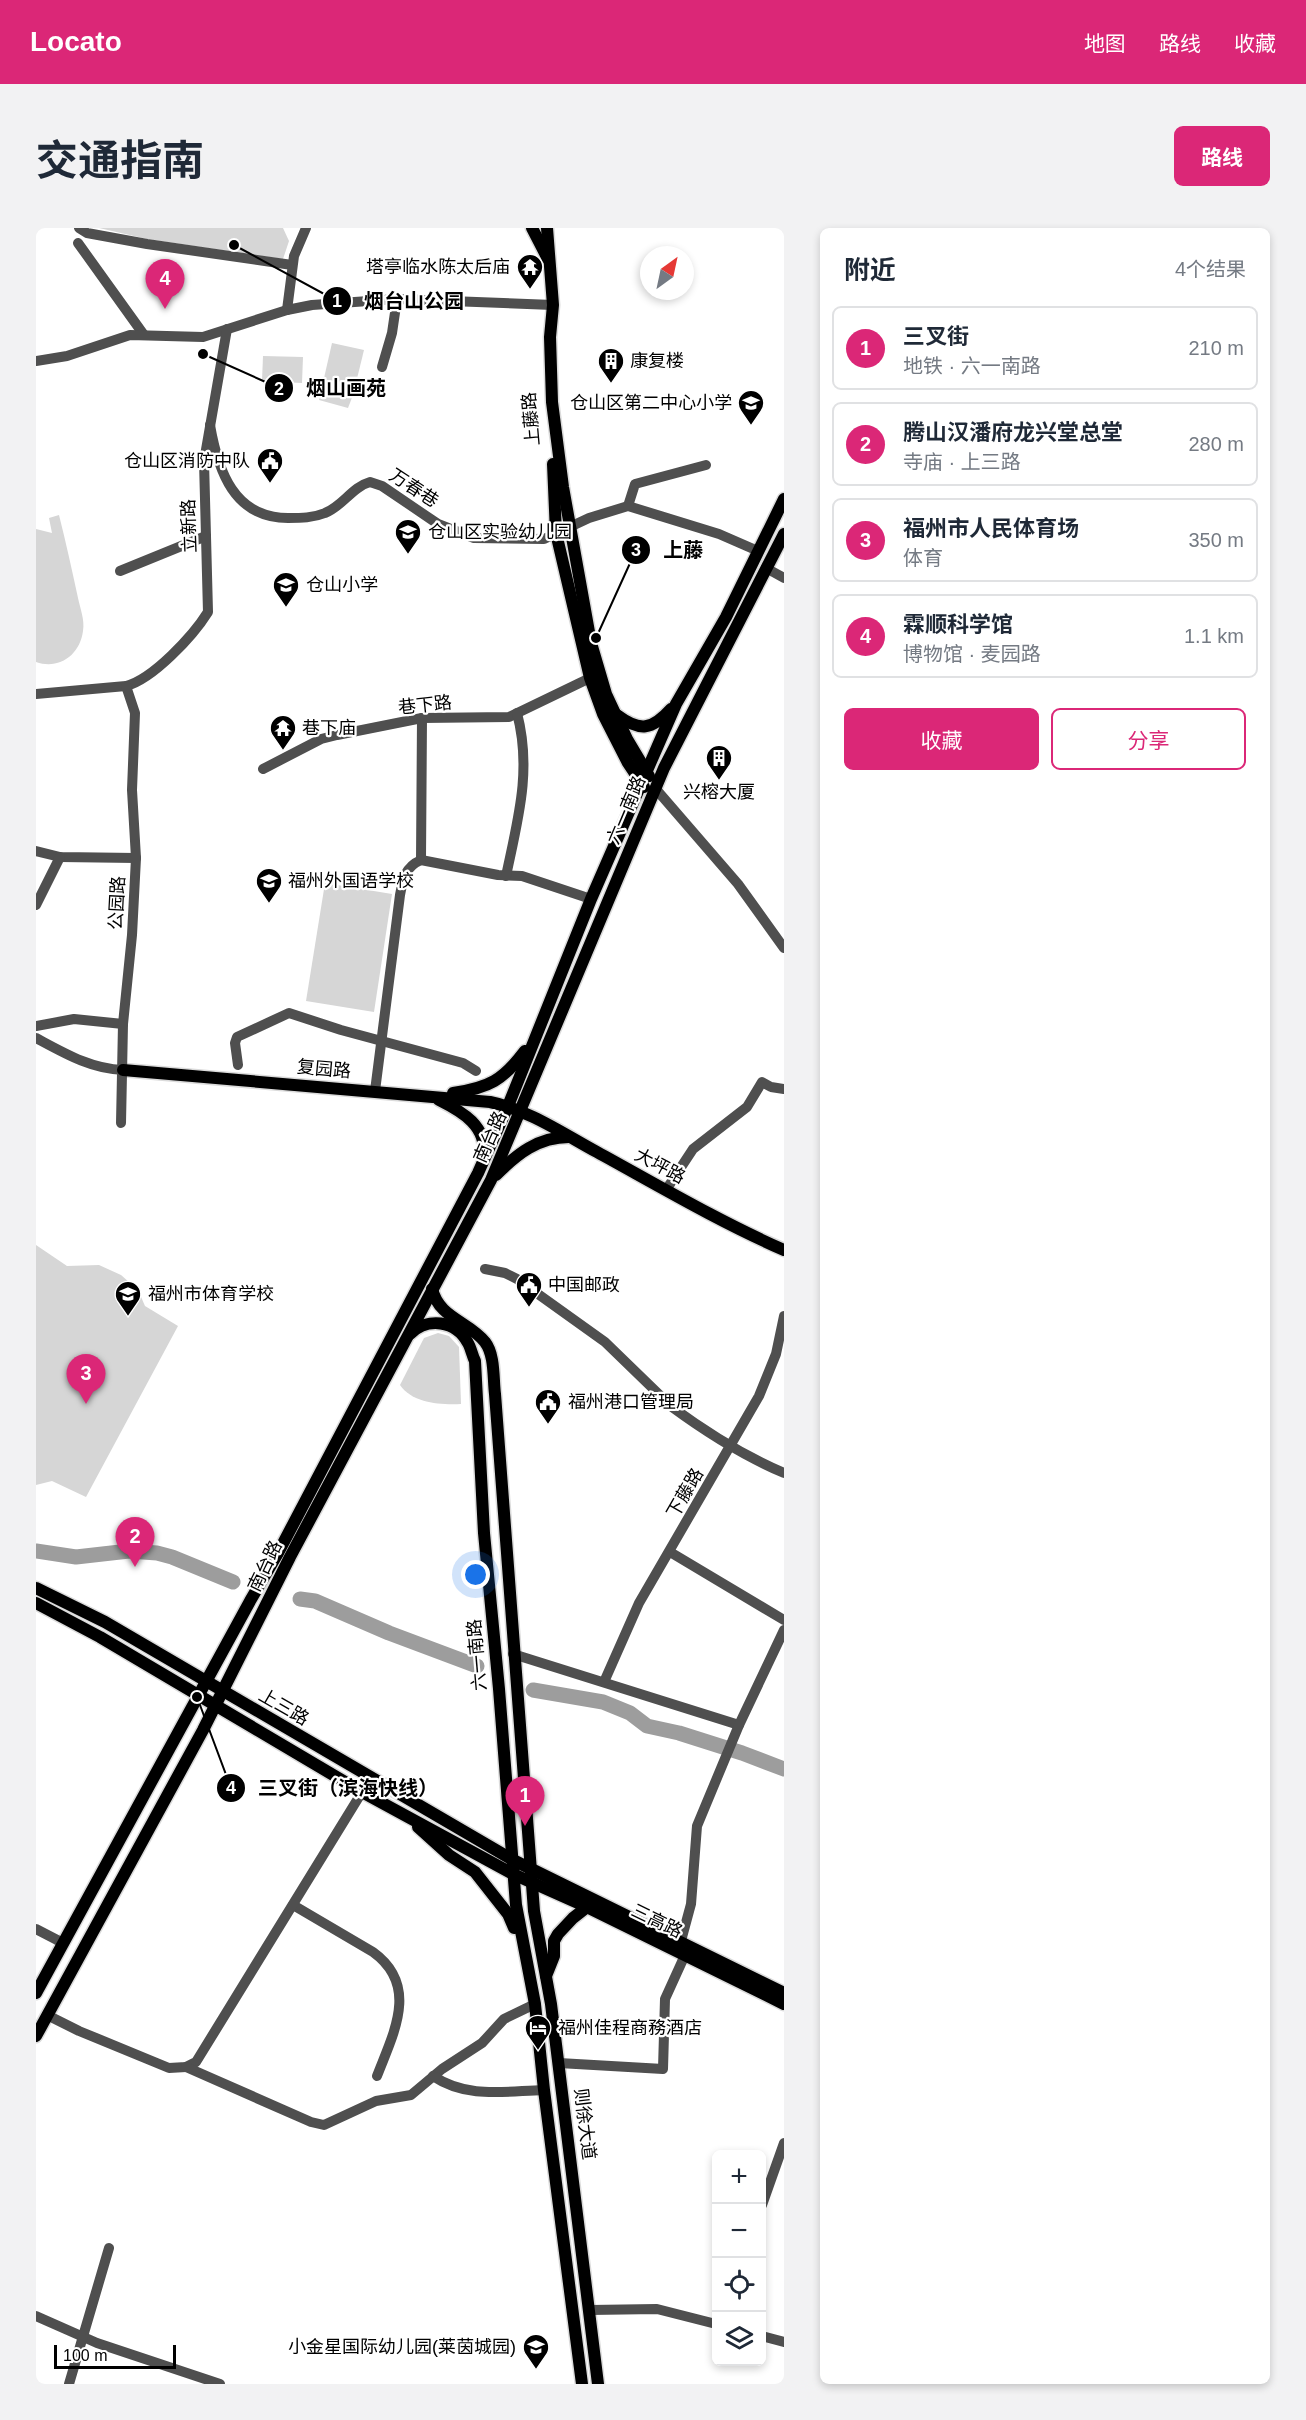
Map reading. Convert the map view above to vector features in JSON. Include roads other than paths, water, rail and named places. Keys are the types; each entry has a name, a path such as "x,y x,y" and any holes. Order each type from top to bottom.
{"main road":[{"path":"532,228 551,266"},
{"path":"541,228 551,266"},
{"path":"548,228 553,305 550,337 552,402 570,526 591,643 601,679 627,739 646,771 653,793"},
{"name":"上藤路","path":"553,305 545,315 546,391 551,415 556,533 590,678 603,714 642,783 653,793"},
{"name":"六一南路","path":"508,1106 591,899 676,704 726,616 784,499"},
{"name":"六一南路","path":"522,1110 653,793 784,534"},
{"path":"616,714 632,724 648,727 662,720 676,704"},
{"path":"432,1096 472,1091 497,1081 512,1068 535,1038"},
{"name":"复园路","path":"123,1070 432,1096 490,1102 522,1110"},
{"path":"432,1096 459,1110 476,1126 484,1148 483,1162"},
{"name":"南台路","path":"36,1993 278,1553 483,1162 508,1106"},
{"name":"大坪路","path":"522,1110 666,1190 784,1250"},
{"name":"南台路","path":"36,2036 215,1706 402,1344 491,1180 522,1110"},
{"path":"491,1180 516,1155 532,1146 552,1138 569,1137"},
{"name":"六一南路","path":"432,1289 441,1310 484,1341 490,1352 530,1869"},
{"name":"六一南路","path":"402,1344 423,1325 437,1322 458,1330 464,1336 475,1361 484,1533 513,1874"},
{"name":"上三路","path":"36,1588 105,1622 530,1869"},
{"name":"上三路","path":"36,1603 100,1637 362,1792 513,1874"},
{"path":"407,1816 434,1843 482,1879 511,1919 528,1973"},
{"name":"则徐大道","path":"530,1869 534,1911 559,2063 598,2384"},
{"name":"三高路","path":"530,1869 784,1993"},
{"name":"则徐大道","path":"513,1874 518,1924 535,2004 543,2090 582,2384"},
{"name":"三高路","path":"513,1874 685,1954 784,2004"},
{"path":"546,1977 554,1956 558,1934 587,1907"}],"street":[{"path":"79,228 87,233 147,244 292,265"},
{"path":"287,310 292,265 306,228"},
{"path":"78,243 144,335"},
{"path":"36,361 60,358 124,337 144,335 197,338 287,310 312,305 397,299 553,305"},
{"path":"382,367 392,333 397,299"},
{"name":"立新路","path":"126,686 138,682 157,668 181,645 208,612 203,471 228,329"},
{"name":"万春巷","path":"210,425 220,464 231,489 244,504 264,515 306,518 324,514 344,503 358,488 370,482 382,486 444,527 465,536 483,539 539,539 556,533"},
{"path":"628,506 636,484 706,465"},
{"path":"556,533 628,506 719,534 758,551"},
{"path":"120,571 206,536"},
{"path":"766,568 784,578"},
{"name":"巷下路","path":"263,769 321,739 422,718 501,718 517,713 590,678"},
{"path":"36,694 126,686"},
{"name":"公园路","path":"122,1123 123,1024 132,934 136,858 132,790 135,713 126,686"},
{"path":"506,876 524,791 521,730 517,713"},
{"path":"421,860 422,718"},
{"path":"653,793 732,877 784,948"},
{"path":"36,852 60,857 136,858"},
{"path":"36,905 40,889 60,857"},
{"path":"375,1091 403,878 409,867 421,860 506,876 522,876 591,899"},
{"path":"238,1065 235,1043 237,1037 289,1013 463,1064 476,1071"},
{"path":"36,1026 74,1019 123,1024"},
{"path":"36,1038 89,1064 108,1070 123,1070"},
{"path":"666,1190 693,1149 747,1107 762,1082 771,1087 784,1089"},
{"path":"485,1269 513,1276 589,1330 672,1407 731,1445 784,1473"},
{"name":"下藤路","path":"604,1682 639,1603 770,1373 780,1343 784,1316"},
{"path":"670,1552 784,1620"},
{"path":"681,1941 691,1904 695,1836 702,1811 736,1731 784,1630"},
{"path":"513,1654 604,1682 736,1731"},
{"path":"47,2016 169,2068 186,2067 200,2059 362,1792"},
{"path":"292,1905 373,1952 393,1973 399,1993 399,2017 377,2076"},
{"path":"36,1929 63,1943"},
{"path":"559,2063 663,2069 665,1999 685,1954"},
{"path":"186,2067 311,2122 324,2125 376,2101 411,2095 433,2076 482,2043 504,2019 535,2004"},
{"path":"433,2076 446,2084 466,2091 543,2090"},
{"path":"762,2204 780,2164 784,2143"},
{"path":"69,2384 109,2248"},
{"path":"590,2310 651,2309 712,2323"},
{"path":"36,2316 83,2337 220,2384"},
{"path":"766,2337 784,2342"}],"waterway":[{"path":"36,1551 76,1557 129,1551 157,1553 233,1582"},
{"path":"300,1599 315,1601 389,1633 477,1666"},
{"path":"533,1690 603,1702 630,1713 647,1726 679,1733 784,1769"}],"place":[{"name":"烟台山公园","path":"234,245"},
{"name":"塔亭临水陈太后庙","path":"530,290"},
{"name":"霖顺科学馆","path":"165,309"},
{"name":"烟山画苑","path":"203,354"},
{"name":"康复楼","path":"611,384"},
{"name":"仓山区第二中心小学","path":"751,426"},
{"name":"仓山区消防中队","path":"270,484"},
{"name":"仓山区实验幼儿园","path":"408,555"},
{"name":"仓山小学","path":"286,608"},
{"name":"上藤","path":"596,638"},
{"name":"巷下庙","path":"283,751"},
{"name":"兴榕大厦","path":"719,781"},
{"name":"福州外国语学校","path":"269,904"},
{"name":"中国邮政","path":"529,1308"},
{"name":"福州市体育学校","path":"128,1317"},
{"name":"福州市人民体育场","path":"86,1404"},
{"name":"福州港口管理局","path":"548,1425"},
{"name":"腾山汉潘府龙兴堂总堂","path":"135,1567"},
{"name":"三叉街（滨海快线）","path":"197,1697"},
{"name":"三叉街","path":"525,1826"},
{"name":"福州佳程商務酒店","path":"538,2051"},
{"name":"小金星国际幼儿园(莱茵城园)","path":"536,2370"}]}
